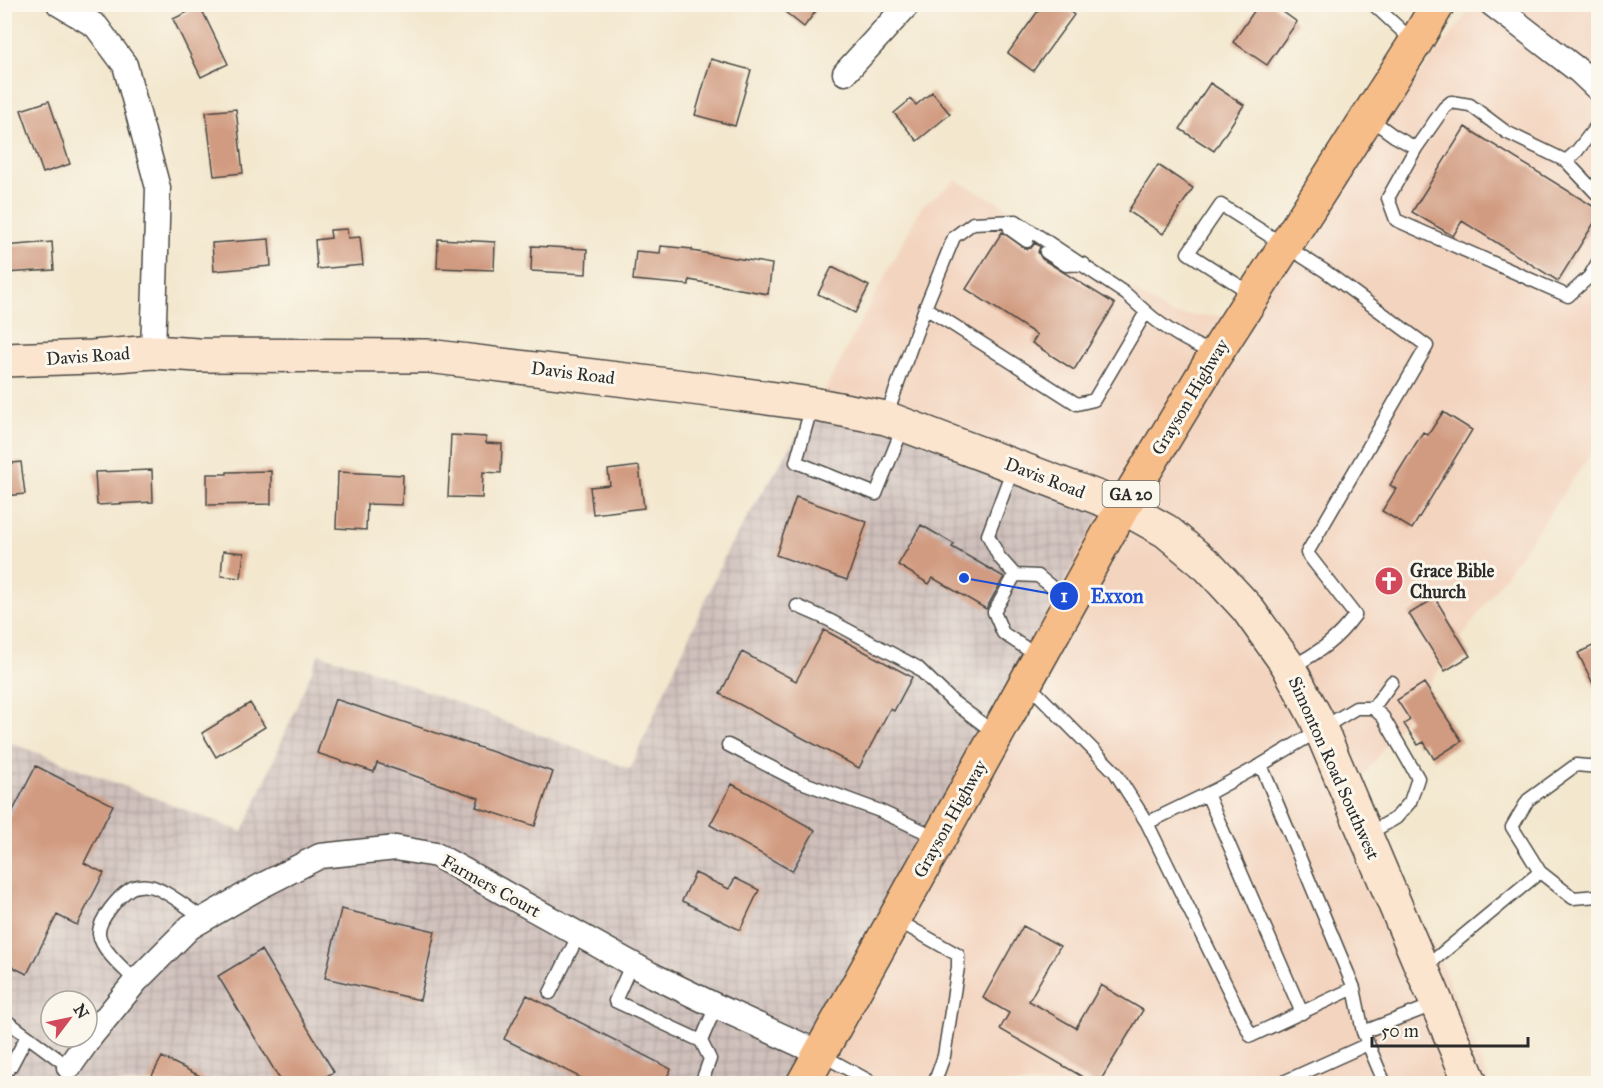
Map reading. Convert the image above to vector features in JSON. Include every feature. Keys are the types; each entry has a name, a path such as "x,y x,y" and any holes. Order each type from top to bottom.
{"main road":[{"name":"Grayson Highway","path":"803,1083 1123,507 1215,355 1438,4"}],"street":[{"path":"59,4 96,26 124,65 158,188 153,351"},
{"path":"845,74 908,4"},
{"path":"1492,4 1599,89"},
{"name":"Davis Road","path":"4,360 92,357 153,351 198,355 428,356 709,390 812,404 895,422 1123,507"},
{"name":"Simonton Road Southwest","path":"1123,507 1166,531 1209,567 1247,608 1289,668 1320,729 1471,1083"},
{"name":"Farmers Court","path":"69,1067 136,981 190,927 261,886 320,856 396,848 436,855 632,963 716,1006 819,1053"}],"lane":[{"path":"1373,4 1415,43"},
{"path":"1599,195 1566,161 1506,132 1470,105 1451,102 1444,108 1416,148 1388,198 1396,220 1568,296 1589,277 1599,262"},
{"path":"1367,117 1416,148"},
{"path":"1566,161 1599,124"},
{"path":"1254,295 1188,253 1221,205 1325,271 1427,346 1307,553 1355,615 1343,631 1319,652 1289,668"},
{"path":"812,404 796,462 876,494 925,308 954,237 973,223 1016,221 1084,264 1184,340 1215,355"},
{"path":"1008,222 1010,229 1027,241"},
{"path":"1046,252 1066,265 1084,264"},
{"path":"925,308 1077,404 1094,400 1146,312"},
{"path":"1013,466 988,535 999,557 1015,575 1038,576 1071,602"},
{"path":"1015,575 994,612 1003,633 1115,772 1147,823 1251,1036 1354,988"},
{"path":"797,606 829,620 916,667 952,701 997,735"},
{"path":"1373,708 1392,682"},
{"path":"1147,823 1261,765 1356,708 1373,708 1383,717 1418,778 1410,802 1396,818 1365,836"},
{"path":"728,745 796,780 880,811 939,838"},
{"path":"1261,765 1354,988 1363,1032 1385,1083"},
{"path":"1599,767 1576,765 1528,800 1512,827 1540,872 1573,898 1599,896"},
{"path":"1207,794 1302,1012"},
{"path":"1422,969 1540,872"},
{"path":"136,981 107,951 99,933 103,919 118,899 132,888 150,885 179,901 204,919"},
{"path":"894,918 958,955 944,1056 934,1083"},
{"path":"549,993 579,934"},
{"path":"632,963 615,1001 701,1041 710,1059 701,1083"},
{"path":"1363,1032 1437,1003"},
{"path":"701,1041 716,1006"},
{"path":"4,1019 69,1067"},
{"path":"4,1074 11,1066 27,1036"},
{"path":"1279,1083 1368,1044"},
{"path":"819,1053 874,1083"}],"shaded area":[{"path":"1474,5 1598,5 1598,444 1360,782 1444,969 1489,1083 802,1084 824,392 922,206 956,180 999,203 1172,315 1231,316"},
{"path":"824,392 1113,488 802,1083 5,1083 4,740 243,832 319,654 357,665 630,769 728,549"}],"building":[{"path":"775,4 821,4 804,27"},
{"path":"1043,4 1060,4 1074,15 1033,71 1008,53"},
{"path":"1259,4 1272,4 1297,22 1267,65 1233,42"},
{"path":"200,6 228,64 201,77 173,19"},
{"path":"711,59 751,70 735,126 695,115"},
{"path":"1210,83 1244,105 1214,151 1180,129"},
{"path":"932,92 950,114 917,141 894,113 911,99 916,105"},
{"path":"49,101 70,164 43,173 21,110"},
{"path":"236,109 243,173 214,176 206,112"},
{"path":"1465,127 1599,210 1599,215 1558,281 1462,221 1453,236 1412,212"},
{"path":"1158,165 1193,188 1163,234 1128,211"},
{"path":"347,229 348,238 360,237 363,265 317,269 315,240 331,238 330,230"},
{"path":"1002,232 1026,249 1031,248 1035,243 1040,247 1038,252 1042,259 1115,304 1074,370 1032,343 1037,335 966,289"},
{"path":"269,239 271,266 214,271 212,243"},
{"path":"438,239 495,242 494,270 437,268"},
{"path":"52,242 54,270 4,273 4,246"},
{"path":"532,246 587,249 586,274 531,271"},
{"path":"661,246 692,249 692,251 772,264 768,294 689,280 689,285 633,280 636,251 660,253"},
{"path":"832,267 869,286 855,313 818,294"},
{"path":"1443,412 1472,430 1412,529 1382,511 1396,489 1390,485 1423,432 1428,435"},
{"path":"451,435 486,437 486,443 502,444 501,473 483,472 482,498 448,497"},
{"path":"21,462 25,494 4,496 4,464"},
{"path":"639,466 644,508 593,514 590,487 610,485 608,470"},
{"path":"152,470 153,502 97,505 95,472"},
{"path":"271,471 271,504 207,505 207,474"},
{"path":"338,472 403,475 402,505 367,504 366,530 336,528"},
{"path":"796,497 867,522 847,580 776,555"},
{"path":"921,525 954,544 952,547 1004,577 986,609 933,578 929,584 898,565"},
{"path":"223,551 244,553 241,578 221,576"},
{"path":"1435,598 1470,656 1445,671 1409,614"},
{"path":"824,630 912,677 894,711 890,709 859,768 720,694 742,652 796,681"},
{"path":"1599,643 1599,696 1578,653"},
{"path":"1424,683 1462,741 1434,759 1424,742 1418,745 1404,724 1410,720 1397,700"},
{"path":"335,699 553,772 535,826 476,807 479,798 377,763 374,772 317,753"},
{"path":"250,703 265,727 216,757 202,733"},
{"path":"36,766 113,805 84,863 104,873 77,925 57,915 27,974 4,963 4,828"},
{"path":"732,784 815,830 792,871 710,825"},
{"path":"695,873 729,889 735,878 759,890 740,930 682,901"},
{"path":"341,909 435,931 420,1000 325,978"},
{"path":"1023,926 1060,946 1029,1001 1076,1028 1101,985 1143,1010 1099,1083 1093,1083 1000,1029 1009,1013 983,998"},
{"path":"261,950 334,1072 314,1083 282,1083 218,976"},
{"path":"527,995 671,1069 664,1083 591,1083 504,1039"},
{"path":"162,1057 214,1083 148,1083"}],"place":[{"name":"Exxon","path":"964,578"},
{"name":"Grace Bible Church","path":"1389,581"}]}
